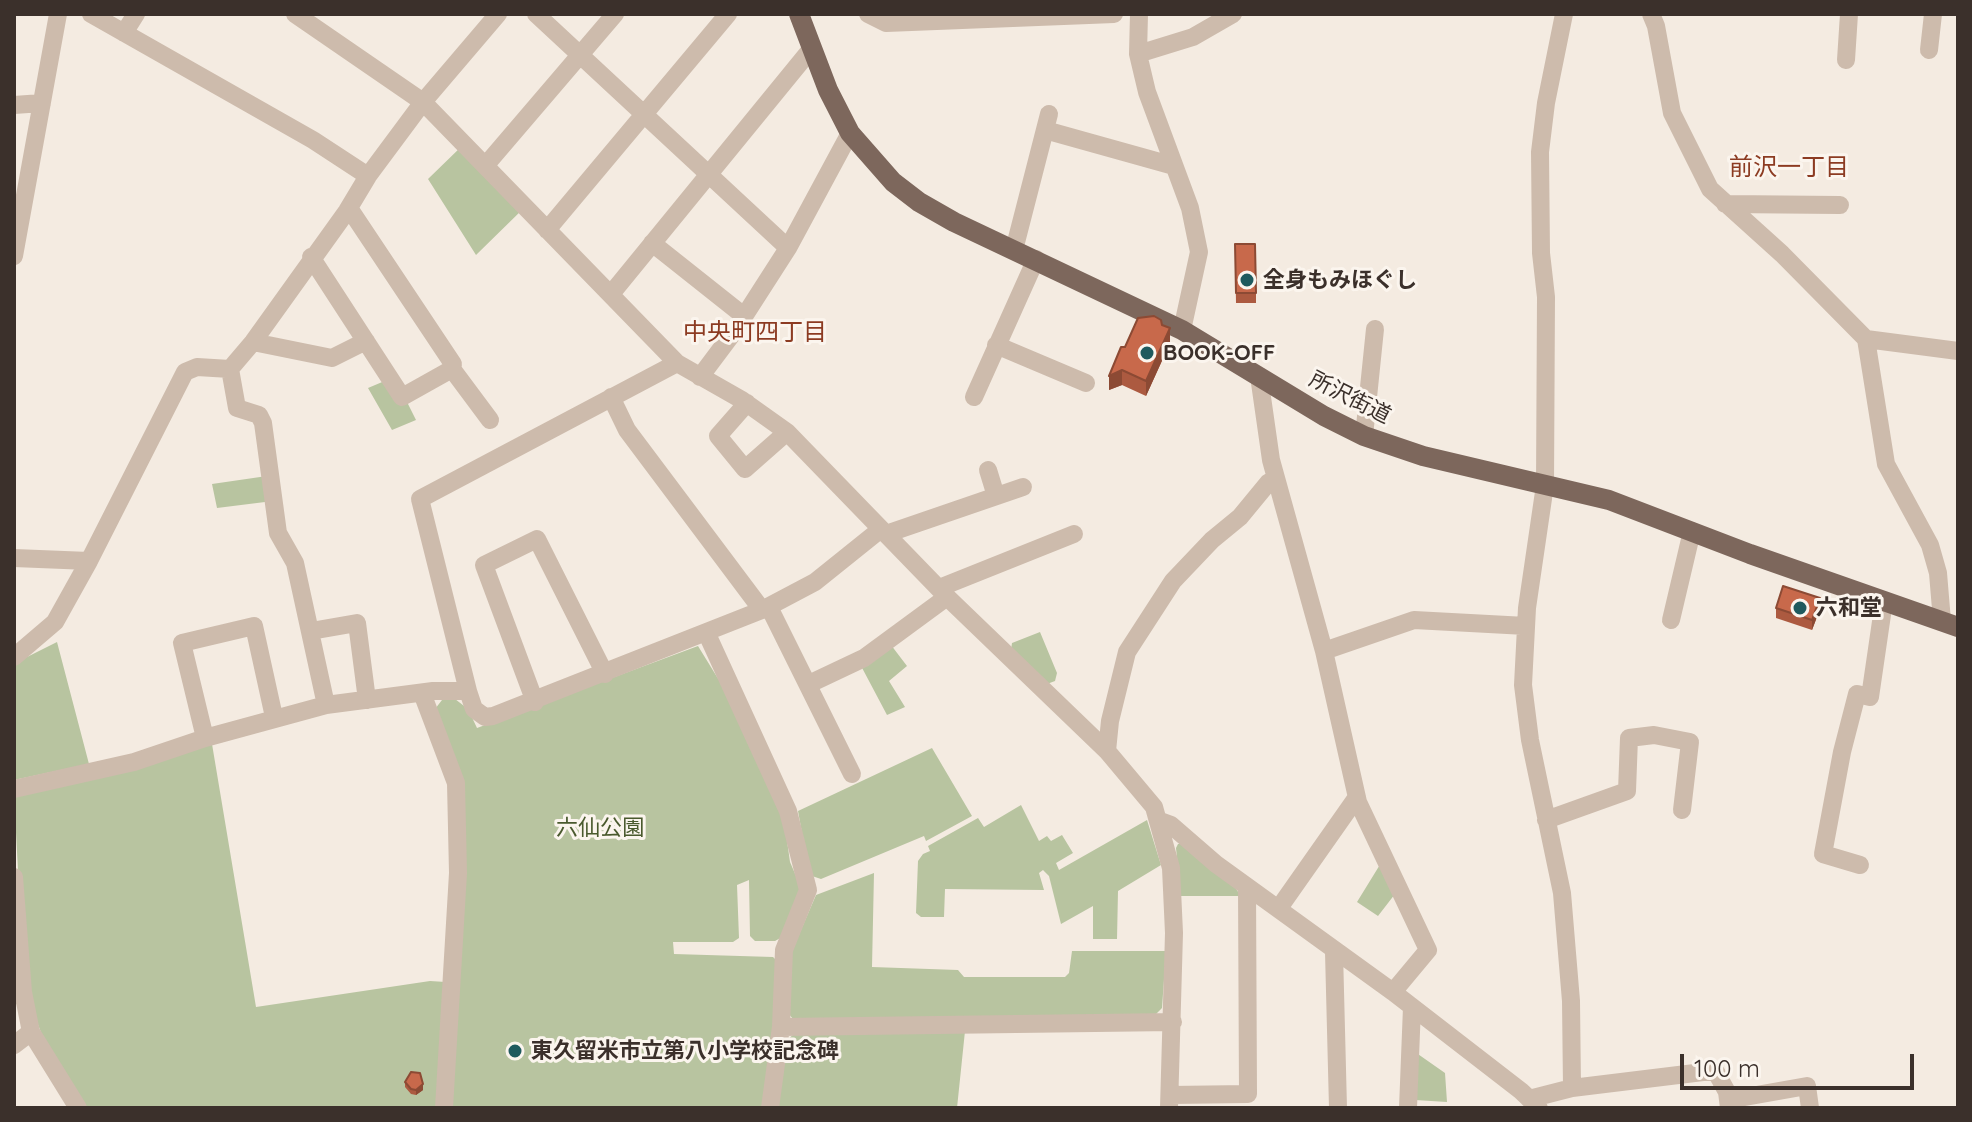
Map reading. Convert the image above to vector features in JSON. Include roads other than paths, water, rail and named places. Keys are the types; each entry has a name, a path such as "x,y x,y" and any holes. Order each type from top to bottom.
{"main road":[{"name":"所沢街道","path":"799,14 828,90 850,133 893,182 919,202 954,222 1182,330 1324,416 1364,436 1423,456 1609,500 1750,554 1950,624"}],"street":[{"path":"14,256 20,181 42,103 58,14"},
{"path":"91,14 313,140 368,176"},
{"path":"124,33 136,14"},
{"path":"295,14 423,102 677,363 747,403 787,432 943,593 1107,751 1154,807 1171,868 1175,951 1169,1102 1248,1094 1247,887"},
{"path":"230,369 253,342 423,102 498,14"},
{"path":"536,14 788,248"},
{"path":"485,166 615,14"},
{"path":"547,230 728,14"},
{"path":"868,14 886,23 1114,14"},
{"path":"1139,14 1138,54 1147,92 1190,208 1199,252 1182,330"},
{"path":"1138,54 1193,37 1233,14"},
{"path":"1564,14 1546,103 1540,152 1541,253 1546,297 1545,485 1526,626 1523,685 1530,740 1562,893 1571,1001 1572,1088"},
{"path":"1651,14 1656,26 1672,113 1710,189 1782,254 1866,339 1886,464 1930,545 1950,624"},
{"path":"1846,60 1849,14"},
{"path":"1929,50 1933,14"},
{"path":"611,294 812,48"},
{"path":"14,105 42,103"},
{"path":"1014,250 1047,122 1174,166"},
{"path":"700,377 788,248 850,133"},
{"path":"1725,204 1840,205"},
{"path":"349,208 453,364 452,369 490,420"},
{"path":"652,243 744,316"},
{"path":"311,257 402,397 452,369"},
{"path":"974,397 1036,259"},
{"path":"1364,436 1375,329"},
{"path":"1866,339 1958,351"},
{"path":"253,342 332,358 366,341"},
{"path":"996,345 1086,383"},
{"path":"677,363 420,499 468,691 474,709 485,717 535,702 765,609 815,582 883,532 1023,487"},
{"path":"14,657 55,622 185,372 197,367 230,369"},
{"path":"230,369 237,408 259,415 263,423 278,533 295,563 326,705"},
{"path":"1259,376 1271,460 1324,651 1357,797 1428,950 1393,992"},
{"path":"611,397 627,430 765,609 809,684 852,774"},
{"path":"747,403 718,436 745,469 787,432"},
{"path":"988,470 996,496"},
{"path":"1107,751 1110,721 1127,652 1173,581 1276,478"},
{"path":"1671,620 1692,531"},
{"path":"809,684 864,658 943,593 1036,540 1074,534"},
{"path":"535,702 484,565 537,539 605,674"},
{"path":"14,558 89,561"},
{"path":"1860,865 1823,854 1842,752 1857,694 1870,697 1884,601"},
{"path":"1324,651 1414,620 1526,626"},
{"path":"311,631 357,623 367,700"},
{"path":"205,738 182,643 254,626 274,717"},
{"path":"707,634 788,811 808,890 784,950 781,1027 770,1108"},
{"path":"14,789 100,772 274,717 326,705 422,693 468,691"},
{"path":"422,693 456,783 457,794 458,873 444,1108"},
{"path":"1546,820 1627,791 1629,738 1654,735 1690,742 1682,810"},
{"path":"1279,908 1357,797"},
{"path":"1160,821 1171,825 1216,864 1393,992 1534,1103 1572,1088 1716,1072 1728,1104 1807,1086 1810,1108"},
{"path":"14,877 23,992 31,1032 78,1108"},
{"path":"1334,952 1338,1108"},
{"path":"1408,1108 1412,1007"},
{"path":"781,1027 1173,1022"},
{"path":"14,1045 31,1032"}],"place":[{"name":"全身もみほぐし","path":"1247,280"},
{"name":"BOOK-OFF","path":"1147,353"},
{"name":"六和堂","path":"1800,608"},
{"name":"東久留米市立第八小学校記念碑","path":"515,1051"}],"district":[{"name":"前沢一丁目","path":"1789,168"},
{"name":"中央町四丁目","path":"755,333"}],"park label":[{"name":"六仙公園","path":"600,828"}]}
